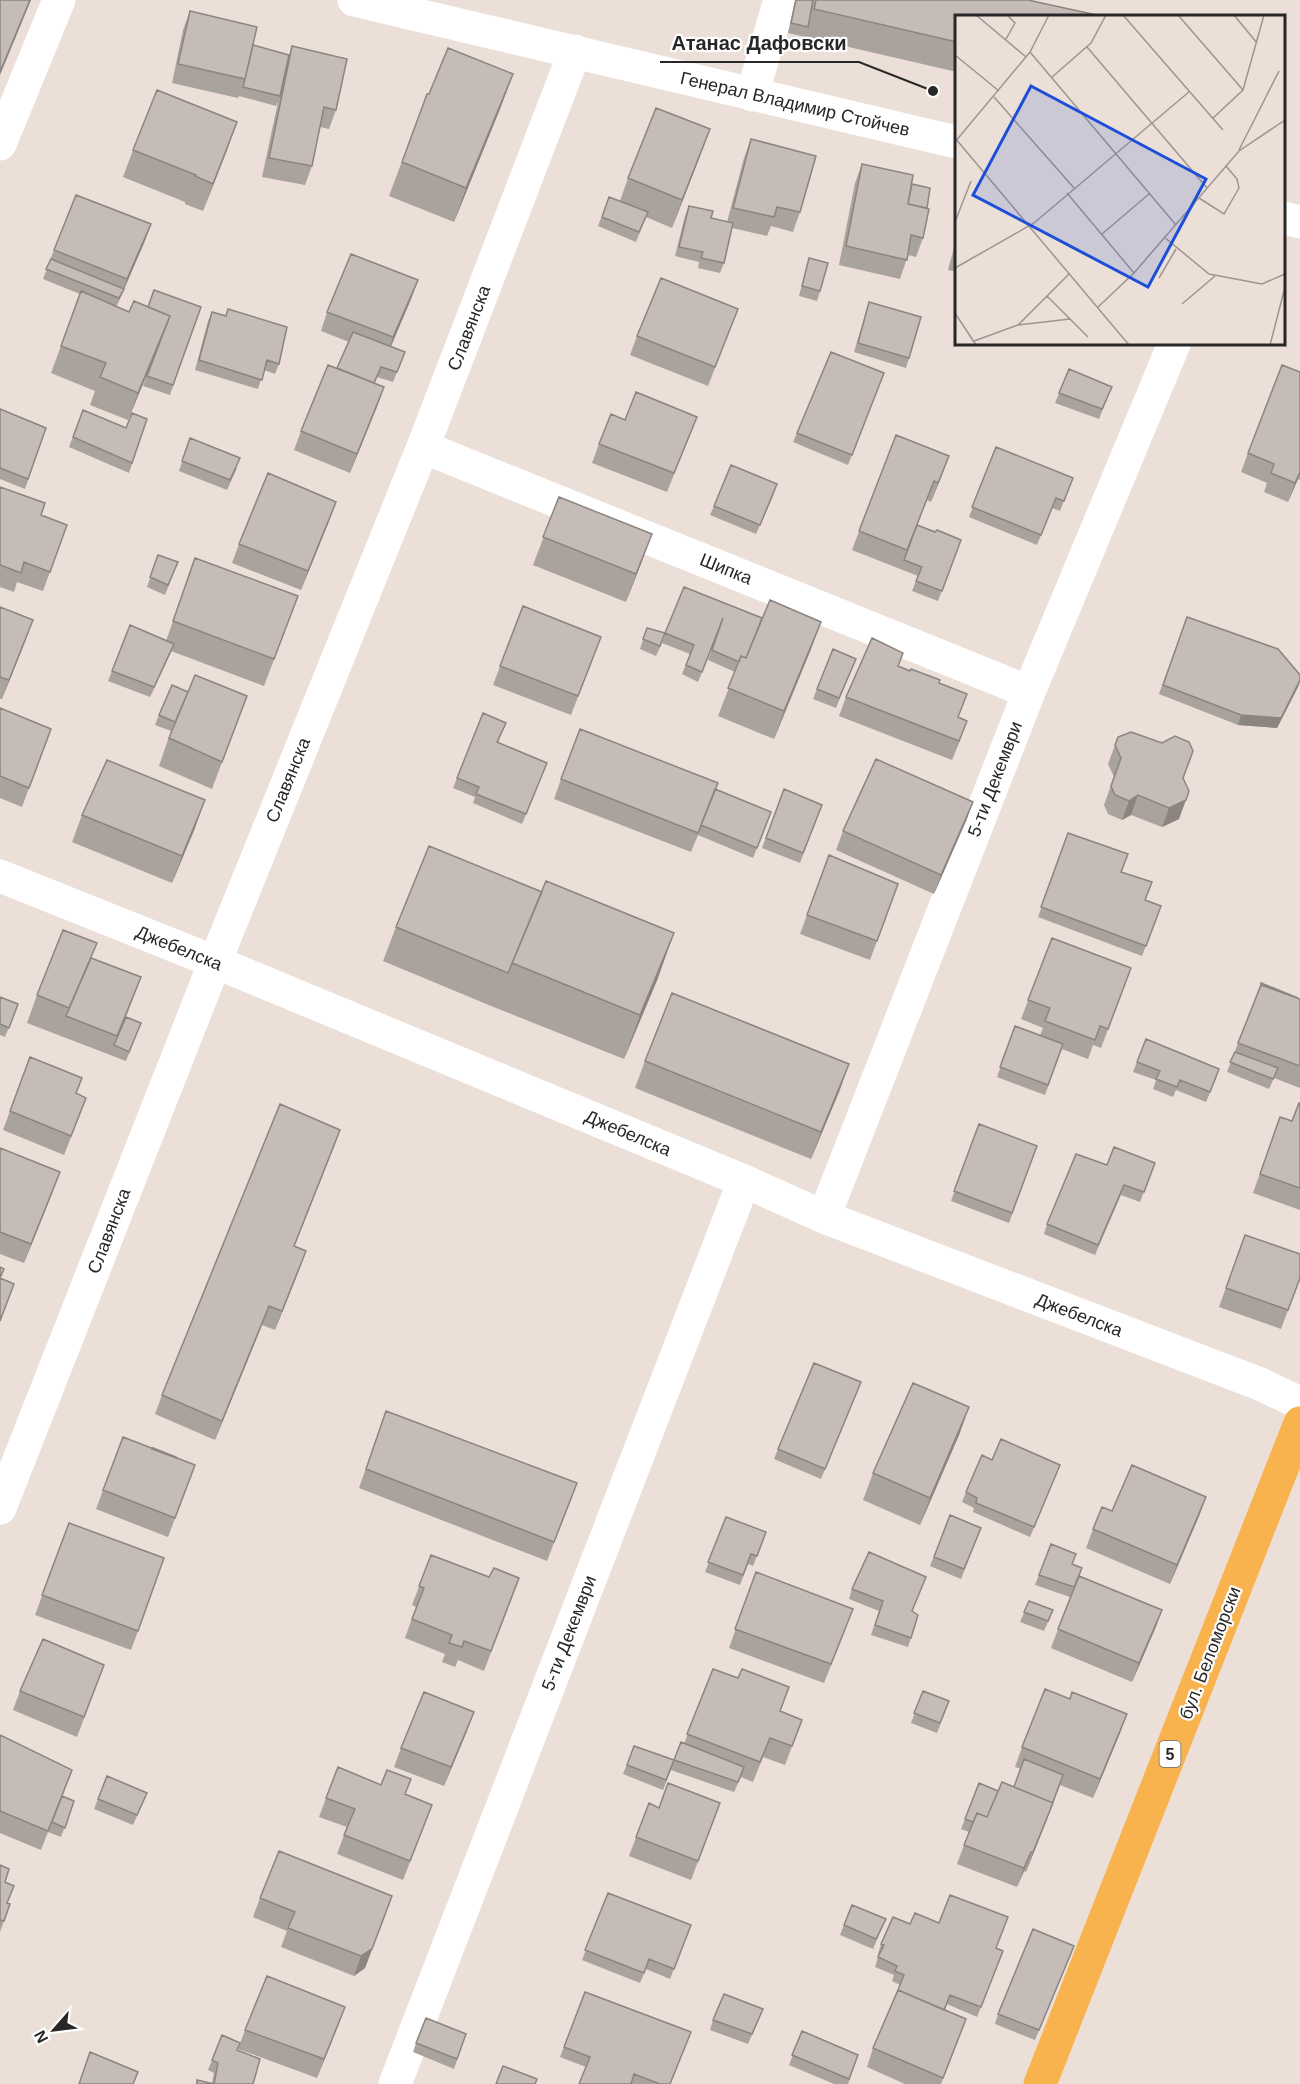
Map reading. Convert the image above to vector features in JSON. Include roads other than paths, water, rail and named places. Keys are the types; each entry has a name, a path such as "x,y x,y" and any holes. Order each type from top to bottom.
{"main road":[{"name":"бул. Беломорски","path":"1040,2084 1300,1424"}],"street":[{"path":"0,144 59,0"},
{"name":"Генерал Владимир Стойчев","path":"354,0 955,142"},
{"path":"752,95 780,0"},
{"name":"Славянска","path":"0,1508 215,962 423,447 575,51"},
{"path":"1285,218 1300,222"},
{"name":"5-ти Декември","path":"824,1217 1029,692 1174,345"},
{"name":"Шипка","path":"423,447 1029,692"},
{"name":"Джебелска","path":"0,876 215,962 744,1181 824,1217 1260,1383 1300,1403"},
{"name":"5-ти Декември","path":"395,2084 744,1181"}],"place":[{"name":"Атанас Дафовски","path":"933,91"}]}
